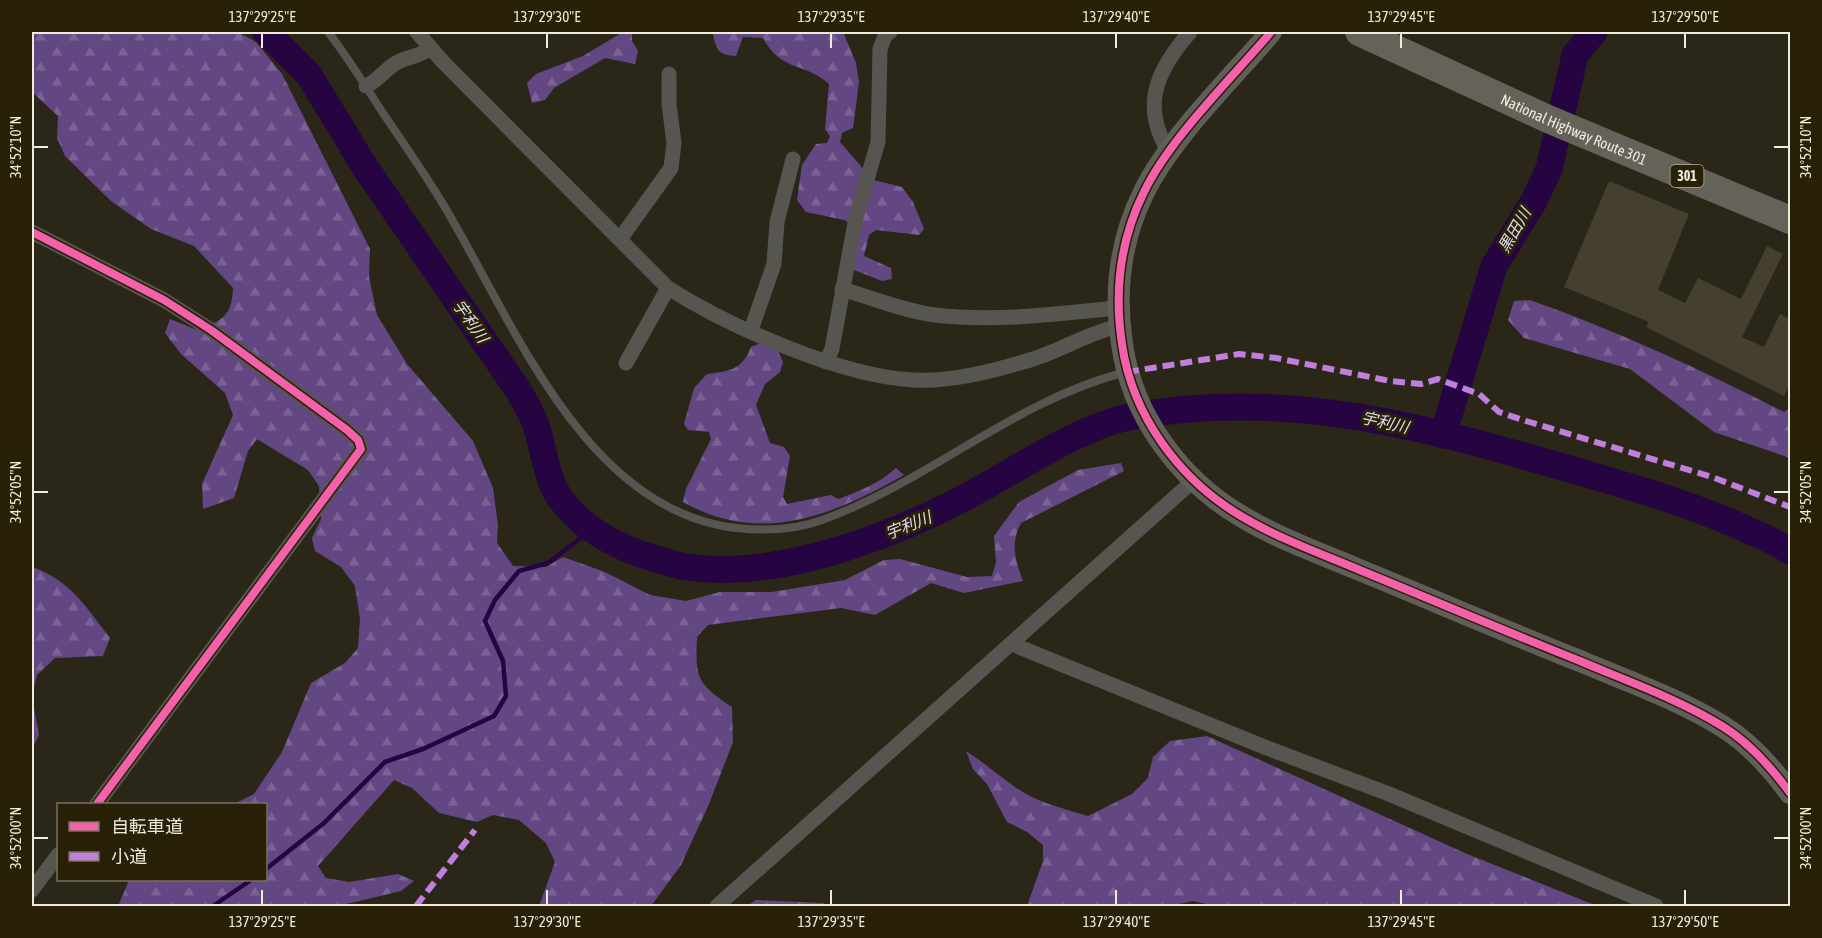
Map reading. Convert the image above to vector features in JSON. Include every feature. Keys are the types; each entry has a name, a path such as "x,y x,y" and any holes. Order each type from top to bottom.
{"highway":[{"name":"National Highway Route 301","path":"1359,32 1548,119 1584,132 1791,220"}],"street":[{"path":"417,32 430,48 668,288 692,303 826,362 890,378 934,380 1030,360 1118,317"},
{"path":"826,362 832,349 855,217 878,142 880,50 885,36 890,32"},
{"path":"1169,152 1157,127 1154,99 1158,77 1190,32"},
{"path":"1272,32 1169,152 1145,189 1128,228 1120,265 1118,317 1128,377 1144,414 1171,456 1194,481 1241,516 1302,545 1655,692 1723,726 1765,760 1791,793"},
{"path":"366,86 378,81 398,62 422,55 430,48"},
{"path":"620,240 671,168 674,143 669,104 669,74"},
{"path":"751,330 774,264 777,222 793,159"},
{"path":"32,232 154,295 211,330 347,430 358,440 361,449 98,803"},
{"path":"626,363 668,288"},
{"path":"842,290 932,315 970,318 1118,317"},
{"path":"717,906 1194,481"},
{"path":"1012,642 1246,740 1400,799 1656,906"},
{"path":"32,890 57,856"}],"lane":[{"path":"328,32 366,86 452,219 572,422 612,466 642,492 696,520 720,526 764,530 801,526 822,520 907,481 968,443 1057,398 1095,381 1128,377"}],"green space":[{"path":"32,32 238,32 256,42 282,74 370,249 369,277 377,315 407,364 473,441 493,488 498,525 497,543 513,566 546,567 563,557 605,572 650,595 686,601 720,592 772,592 845,580 884,560 900,559 967,577 992,576 996,562 994,536 1019,502 1078,470 1121,463 1124,471 1021,523 1016,538 1015,552 1023,581 964,593 931,583 875,615 841,608 708,625 697,637 698,671 705,686 732,707 733,742 709,804 681,865 651,906 539,906 555,862 546,843 519,820 493,815 477,822 439,813 412,788 394,780 318,866 326,878 349,882 398,874 414,881 401,891 338,906 115,906 119,904 129,881 267,881 267,803 236,803 254,794 282,752 311,683 345,663 358,648 360,619 355,586 341,567 315,551 312,538 321,519 319,486 308,470 257,439 248,451 234,498 203,509 202,484 233,415 225,393 181,354 165,333 170,319 197,330 213,324 228,311 233,288 194,246 151,229 111,201 65,156 57,138 58,116 32,92"},
{"path":"623,32 632,32 632,41 638,51 635,64 605,58 554,88 545,100 532,103 527,83 536,74 583,56"},
{"path":"708,32 843,32 856,63 859,82 853,128 842,133 840,142 873,180 902,187 913,202 924,229 919,235 876,230 869,235 864,256 891,268 892,279 882,281 854,270 858,227 844,220 806,212 797,200 802,165 816,144 827,143 830,136 825,129 829,84 810,72 785,62 770,49 763,38 743,37 736,56 719,51 713,34"},
{"path":"1530,300 1659,352 1784,412 1790,408 1790,458 1714,432 1630,369 1524,338 1508,320 1514,301"},
{"path":"761,343 778,351 783,362 780,372 765,384 756,405 770,443 784,447 790,456 783,497 787,504 831,495 838,499 876,483 896,468 904,475 850,502 823,513 796,520 768,523 740,522 712,515 683,502 686,489 711,439 709,432 688,430 684,424 694,388 707,374 729,370 739,365 751,347"},
{"path":"32,567 57,579 67,587 85,605 110,638 103,656 55,658 37,675 32,696"},
{"path":"32,697 39,735 32,749"},
{"path":"1207,736 1467,854 1597,906 1214,906 1193,901 1170,906 1027,906 1043,861 1043,845 1027,832 1007,822 987,784 973,769 966,751 1032,797 1088,816 1132,794 1148,778 1153,757 1170,741"},
{"path":"756,900 824,903 826,906 747,906"}],"building":[{"path":"1609,181 1689,214 1658,290 1685,303 1698,278 1741,299 1767,246 1783,254 1742,337 1764,347 1780,314 1791,319 1791,382 1784,396 1646,327 1649,322 1564,287"}],"waterway":[{"name":"宇利川","path":"266,32 309,75 365,167 518,390 535,423 549,476 563,503 597,533 624,548 683,566 724,569 763,567 802,560 881,536 918,520 986,486 1058,445 1116,420 1195,408 1254,407 1312,411 1369,419 1482,444 1686,505 1721,518 1790,551"},
{"name":"黒田川","path":"1443,435 1494,266 1534,201 1549,169 1575,55 1594,32"},
{"path":"267,868 324,823 385,762 423,749 494,716 506,696 503,661 485,621 495,600 519,571 548,563 591,530"},
{"path":"213,906 250,881"}],"marked path":[{"path":"1127,372 1239,354 1276,358 1390,381 1421,384 1438,379 1479,394 1499,412 1712,477 1790,507"},
{"path":"416,906 475,830"}],"cycle path":[{"path":"1271,32 1169,151 1144,192 1124,247 1119,305 1127,371 1148,421 1162,443 1198,484 1241,516 1270,532 1652,691 1705,716 1751,748 1790,793"},
{"path":"32,232 164,300 211,330 347,430 358,440 361,449 98,803"}]}
